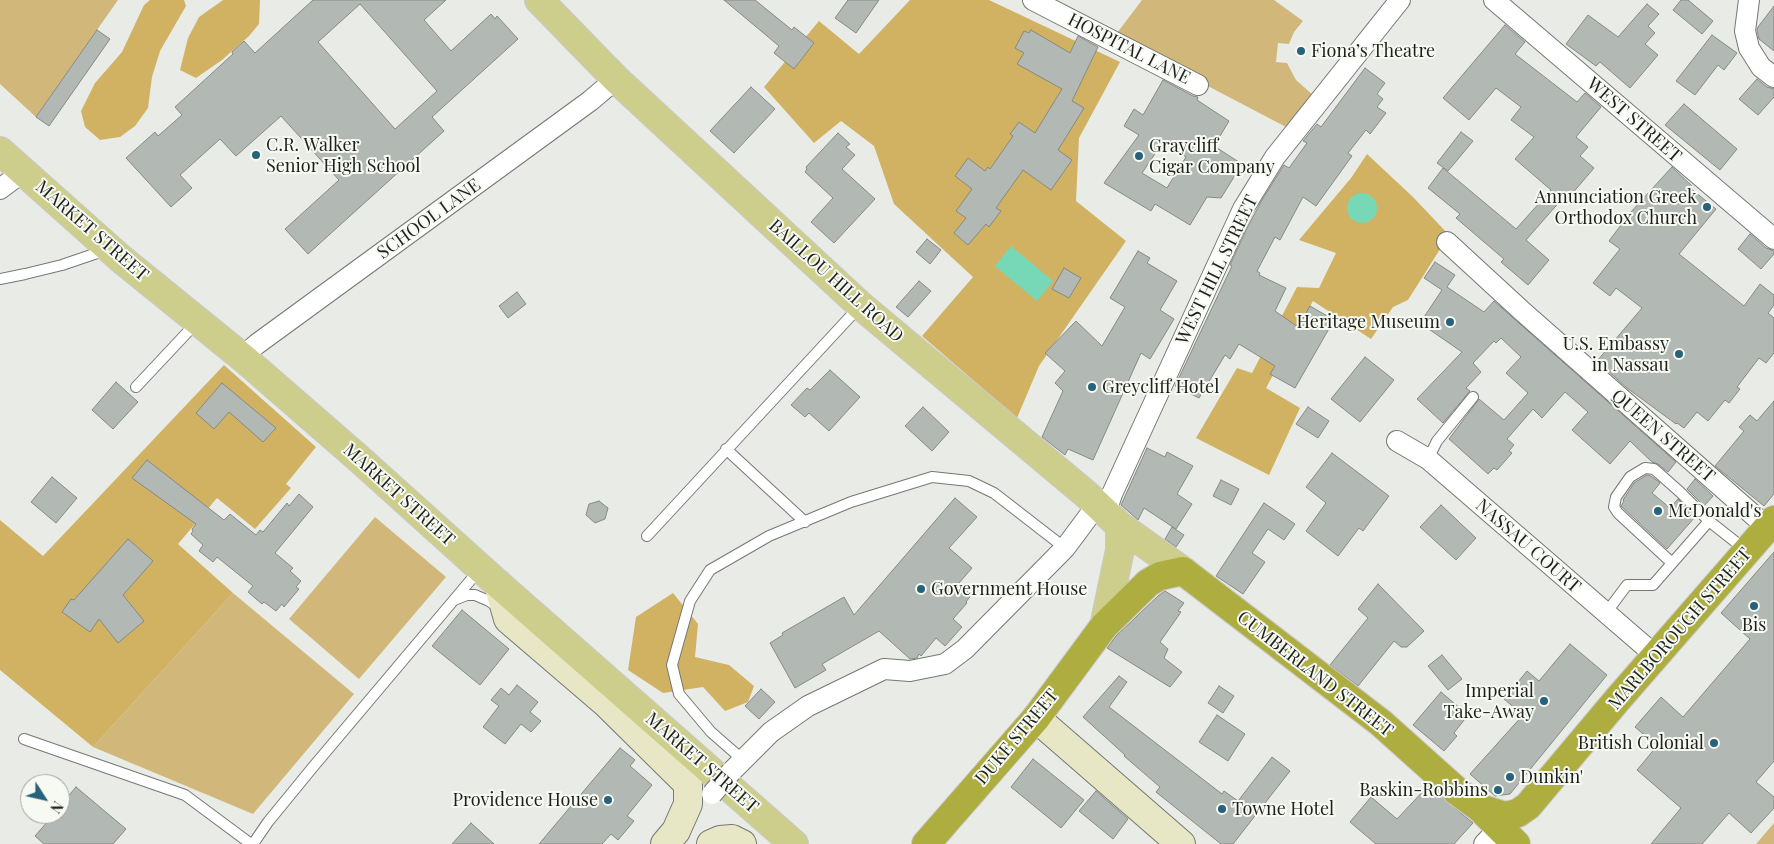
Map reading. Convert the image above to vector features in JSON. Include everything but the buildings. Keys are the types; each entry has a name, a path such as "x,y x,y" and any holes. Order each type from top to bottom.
{"highway":[{"name":"MARLBOROUGH STREET","path":"1528,806 1771,524"},
{"name":"DUKE STREET","path":"926,844 1036,718 1104,626 1148,583 1160,576 1183,571"},
{"name":"CUMBERLAND STREET","path":"1183,571 1381,723 1458,792 1480,808 1505,816 1518,813 1528,806"},
{"path":"1528,806 1532,844"},
{"name":"CUMBERLAND STREET","path":"1480,808 1500,839"}],"main road":[{"name":"BAILLOU HILL ROAD","path":"539,0 616,79 860,306 1108,514 1148,545"},
{"name":"MARKET STREET","path":"0,150 110,248 242,357 357,457 794,844"},
{"name":"DUKE STREET","path":"1104,626 1120,550 1108,514"},
{"name":"CUMBERLAND STREET","path":"1148,545 1183,571"},
{"path":"490,576 508,619 606,703 688,784 688,804 670,838"},
{"path":"1036,718 1181,844"},
{"path":"711,844 720,840 732,840 742,844"}],"street":[{"name":"HOSPITAL LANE","path":"1033,0 1198,85"},
{"name":"WEST HILL STREET","path":"670,838 737,766 772,732 808,706 884,670 910,671 945,664 965,650 1065,548 1108,514 1112,494 1243,209 1275,157 1400,0"},
{"path":"1748,0 1745,31 1749,48 1761,67 1774,77"},
{"name":"WEST STREET","path":"1496,1 1774,239"},
{"name":"SCHOOL LANE","path":"242,357 257,344 590,101 616,79"},
{"path":"0,189 24,171"},
{"name":"QUEEN STREET","path":"1447,242 1522,311 1771,524"},
{"name":"NASSAU COURT","path":"1397,440 1428,458 1656,656"}],"lane":[{"path":"0,279 62,265 110,248"},
{"path":"647,536 860,306"},
{"path":"136,387 198,321"},
{"path":"1428,458 1437,441 1473,397"},
{"path":"726,449 805,522"},
{"path":"1672,563 1618,514 1614,507 1616,497 1630,477 1645,468 1654,469 1709,521 1747,552"},
{"path":"737,766 679,694 672,666 690,601 710,570 769,536 851,502 932,477 969,481 994,493 1065,548"},
{"path":"1606,613 1627,585 1653,586 1709,521"},
{"path":"24,739 185,795 252,844 313,767 453,600 490,576"},
{"path":"453,600 467,595 482,597 496,606 508,619"}],"shaded area":[{"path":"0,0 118,0 36,117 0,84"},
{"path":"150,0 184,0 186,6 160,51 152,77 148,108 135,126 120,137 100,140 85,127 81,111 95,83 122,52 144,5"},
{"path":"223,0 260,0 259,24 249,36 222,60 196,78 180,70 188,38 199,17"},
{"path":"910,0 989,0 1120,62 1079,138 1076,201 1126,241 1039,366 1017,418 922,336 973,277 894,204 874,146 841,121 814,143 764,87 819,21 859,54"},
{"path":"1142,0 1274,0 1303,21 1294,32 1289,44 1278,43 1276,62 1287,63 1296,80 1313,95 1288,128 1114,37"},
{"path":"1367,154 1413,197 1449,235 1408,300 1393,307 1371,339 1313,301 1266,388 1300,408 1269,475 1196,438 1237,368 1252,373 1297,287 1319,288 1336,253 1299,240 1351,178"},
{"path":"1362,193 1373,197 1377,208 1373,219 1362,223 1351,219 1347,208 1351,197"},
{"path":"1011,246 1053,281 1037,301 995,266"},
{"path":"224,365 316,447 286,484 291,488 255,529 217,498 178,544 233,593 93,747 0,670 0,520 43,556"},
{"path":"375,517 446,577 359,679 289,619"},
{"path":"233,593 354,694 253,814 93,747"},
{"path":"673,593 698,624 695,657 729,665 754,686 748,702 725,711 703,687 663,693 628,670 636,617"},
{"path":"1774,823 1774,844 1756,844"}],"place":[{"name":"Fiona’s Theatre","path":"1301,51"},
{"name":"C.R. Walker Senior High School","path":"256,155"},
{"name":"Graycliff Cigar Company","path":"1139,156"},
{"name":"Annunciation Greek Orthodox Church","path":"1707,207"},
{"name":"Heritage Museum","path":"1450,322"},
{"name":"U.S. Embassy in Nassau","path":"1679,354"},
{"name":"Greycliff Hotel","path":"1092,387"},
{"name":"McDonald's","path":"1658,511"},
{"name":"Government House","path":"921,589"},
{"name":"Bis","path":"1754,606"},
{"name":"Imperial Take-Away","path":"1544,701"},
{"name":"British Colonial","path":"1714,743"},
{"name":"Dunkin'","path":"1510,777"},
{"name":"Baskin-Robbins","path":"1498,790"},
{"name":"Providence House","path":"608,800"},
{"name":"Towne Hotel","path":"1222,809"}]}
